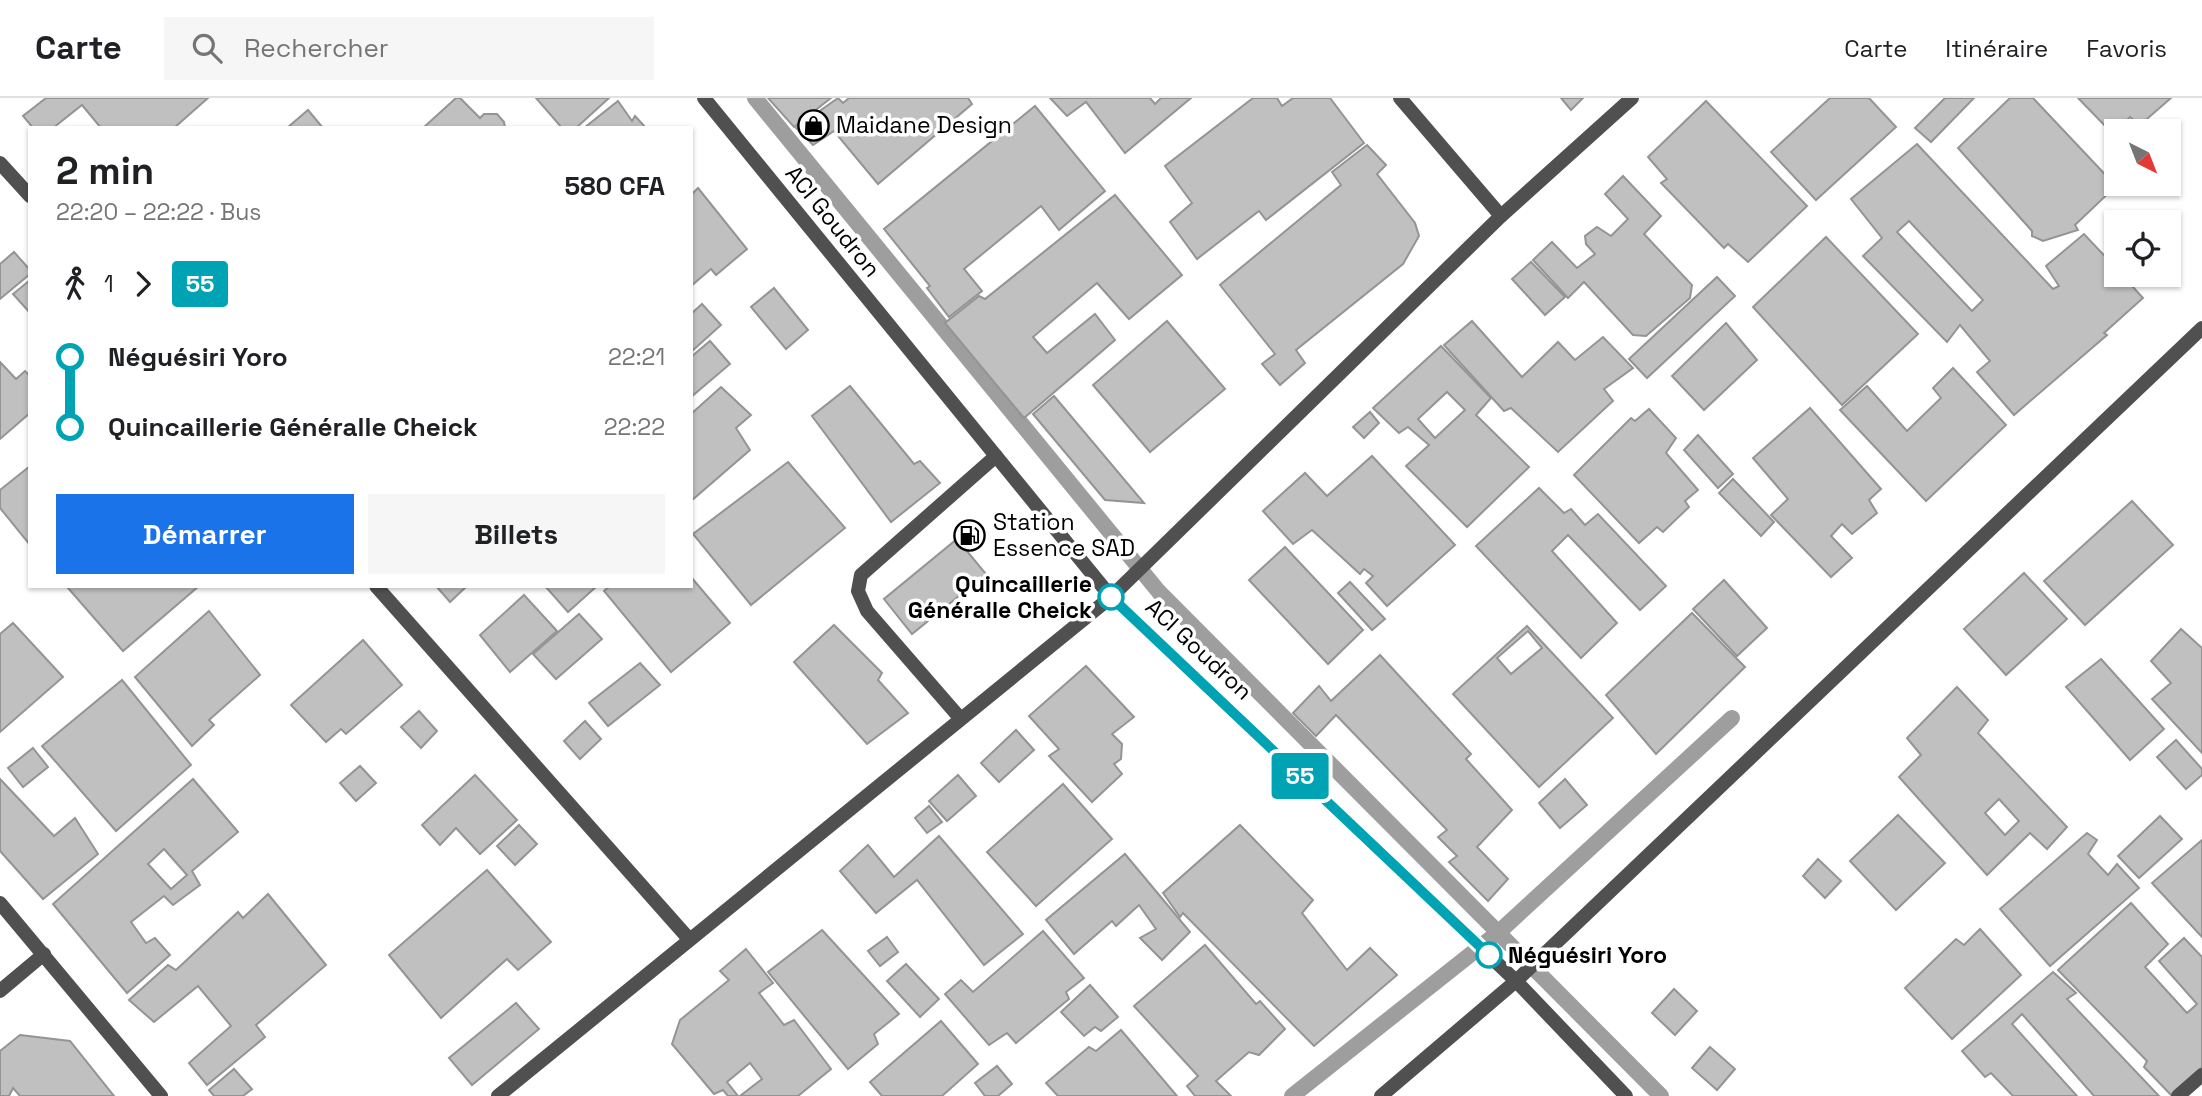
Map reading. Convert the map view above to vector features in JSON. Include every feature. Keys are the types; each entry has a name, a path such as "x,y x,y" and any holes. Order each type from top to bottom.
{"street":[{"name":"ACI Goudron","path":"704,98 1111,597 1516,981 1626,1096"},
{"path":"1400,98 1501,216"},
{"path":"498,1096 1111,597 1501,216 1632,98"},
{"path":"0,163 28,194"},
{"path":"1381,1096 1516,981 2202,328"},
{"path":"960,718 867,611 858,592 861,575 996,456"},
{"path":"378,588 689,939"},
{"path":"0,903 160,1096"},
{"path":"0,991 44,954"},
{"path":"2178,1096 2202,1075"}],"building":[{"path":"46,98 208,98 176,126 99,126 82,105 56,126 31,126 23,116"},
{"path":"456,98 460,98 480,118 484,114 497,114 505,126 425,126"},
{"path":"536,98 609,98 578,126 560,126"},
{"path":"768,98 831,98 794,127"},
{"path":"838,98 843,103 849,98 968,98 972,104 878,184 834,131 813,145 796,128"},
{"path":"1050,98 1150,98 1155,104 1161,98 1191,98 1125,153 1086,102 1067,116"},
{"path":"1253,98 1277,98 1282,106 1293,98 1330,98 1364,143 1266,220 1259,211 1197,259 1170,222 1192,203 1165,166"},
{"path":"1561,98 1583,98 1571,110"},
{"path":"1830,98 1869,98 1896,127 1816,200 1771,152"},
{"path":"1945,98 1974,98 1931,142 1915,128"},
{"path":"2010,98 2033,98 2104,173 2105,196 2075,225 2078,230 2043,241 2032,236 2032,231 1958,148"},
{"path":"2078,98 2171,98 2147,119 2104,119 2104,125"},
{"path":"618,101 632,121 635,116 644,126 587,126"},
{"path":"1706,101 1807,206 1748,262 1728,244 1724,248 1661,183 1667,179 1648,157"},
{"path":"1035,106 1105,191 1059,230 1041,206 964,269 982,291 949,317 927,288 930,286 884,229"},
{"path":"308,110 321,126 289,126"},
{"path":"1917,144 2053,289 2059,286 2046,266 2084,234 2104,255 2104,287 2133,287 2143,298 2104,333 2107,335 2014,415 1977,372 1990,361 1960,325 1947,342 1863,256 1882,238 1851,199","holes":["1909,221 1983,300 1972,311 1897,232"]},
{"path":"1367,145 1386,165 1377,174 1415,223 1419,236 1403,264 1296,350 1305,363 1280,385 1262,364 1275,354 1220,285 1341,185 1332,172"},
{"path":"1623,176 1661,216 1644,234 1692,285 1690,298 1646,336 1633,335 1584,282 1568,298 1533,260 1552,242 1577,268 1595,254 1586,244 1585,236 1597,227 1611,236 1628,219 1605,194"},
{"path":"698,188 747,249 716,275 711,269 693,284 693,193"},
{"path":"1115,195 1182,275 1129,319 1097,283 1033,337 1047,353 1095,314 1115,340 1024,418 945,323 979,296 985,299"},
{"path":"1826,237 1918,334 1842,405 1753,307"},
{"path":"14,252 28,268 28,276 0,299 0,264"},
{"path":"1531,262 1565,297 1545,315 1512,279"},
{"path":"1717,277 1735,296 1647,378 1629,359"},
{"path":"28,282 28,311 13,294"},
{"path":"774,288 808,330 786,349 751,307"},
{"path":"702,304 721,325 693,350 693,312"},
{"path":"1167,321 1225,389 1150,452 1093,385"},
{"path":"1472,321 1522,377 1558,342 1575,360 1603,337 1633,368 1604,389 1613,401 1558,452 1511,408 1504,411 1444,345"},
{"path":"1726,323 1757,360 1704,410 1672,376"},
{"path":"710,341 730,364 693,395 693,355"},
{"path":"1441,346 1491,398 1476,415 1529,467 1467,527 1406,466 1429,445 1408,427 1399,433 1373,408","holes":["1447,392 1465,410 1435,438 1418,419"]},
{"path":"0,362 16,379 25,371 28,374 28,415 0,439"},
{"path":"1953,368 2006,425 1926,501 1840,410 1867,386 1907,431 1941,398 1933,388"},
{"path":"850,386 914,464 920,461 940,483 891,522 812,416"},
{"path":"721,387 751,415 736,428 750,450 693,499 693,412"},
{"path":"1054,396 1144,503 1105,500 1033,414"},
{"path":"1810,408 1881,489 1869,500 1877,513 1852,534 1842,524 1831,536 1852,558 1831,577 1771,515 1788,499 1753,458"},
{"path":"1649,409 1676,438 1666,453 1698,490 1685,501 1689,507 1663,532 1657,527 1639,543 1574,475 1631,418 1635,421"},
{"path":"1370,412 1379,423 1364,438 1353,427"},
{"path":"1698,435 1733,474 1718,488 1684,450"},
{"path":"1372,456 1455,545 1387,606 1366,583 1373,576 1364,569 1360,574 1312,530 1293,544 1263,511 1305,473 1327,496"},
{"path":"788,462 845,528 751,605 693,534"},
{"path":"28,468 28,543 0,508 0,490"},
{"path":"1733,479 1774,522 1761,536 1719,493"},
{"path":"1539,488 1564,513 1571,509 1585,525 1598,514 1666,586 1640,610 1568,535 1552,551 1617,623 1581,658 1476,546"},
{"path":"2132,501 2173,545 2085,625 2044,581"},
{"path":"957,539 986,574 912,634 884,599"},
{"path":"1285,547 1363,630 1328,664 1249,580"},
{"path":"2024,573 2067,619 2006,675 1964,629"},
{"path":"693,579 730,623 671,672 604,591 608,588 693,588"},
{"path":"1724,580 1767,628 1737,656 1693,609"},
{"path":"1350,582 1385,619 1372,630 1338,593"},
{"path":"68,588 197,588 123,651"},
{"path":"438,588 465,588 450,602"},
{"path":"547,588 595,588 568,612"},
{"path":"524,595 557,631 510,672 480,635"},
{"path":"209,611 260,675 209,720 214,725 192,746 135,677"},
{"path":"1692,613 1745,667 1656,754 1606,695"},
{"path":"579,614 602,639 556,679 533,654"},
{"path":"13,623 63,677 0,732 0,634"},
{"path":"834,625 882,673 878,680 908,713 867,744 794,662"},
{"path":"1527,626 1613,718 1539,787 1453,694","holes":["1528,631 1542,648 1511,674 1497,658"]},
{"path":"2181,629 2202,648 2202,753 2152,699 2171,683 2151,661"},
{"path":"363,640 402,685 346,734 341,729 326,742 291,705"},
{"path":"1380,655 1471,754 1466,759 1512,810 1477,847 1508,879 1488,901 1449,862 1457,856 1438,837 1447,830 1336,715 1316,736 1293,713 1319,686 1331,701"},
{"path":"2101,659 2164,729 2130,760 2066,687"},
{"path":"640,663 660,685 608,726 589,703"},
{"path":"1086,666 1134,717 1112,734 1122,744 1121,759 1114,764 1122,774 1092,802 1049,756 1059,749 1029,716"},
{"path":"122,680 191,765 116,831 42,746"},
{"path":"1957,687 1988,720 1978,733 2067,827 2047,849 2030,833 1987,875 1899,777 1921,755 1907,738","holes":["1999,799 2019,821 2005,835 1985,813"]},
{"path":"419,711 437,731 421,748 401,727"},
{"path":"585,721 601,739 580,759 564,741"},
{"path":"1016,730 1034,750 999,782 981,763"},
{"path":"2176,740 2202,769 2202,775 2186,789 2157,757"},
{"path":"33,748 48,767 23,787 8,768"},
{"path":"360,766 376,783 356,801 340,783"},
{"path":"475,775 517,820 480,854 456,828 440,845 422,825"},
{"path":"958,775 976,796 947,821 929,801"},
{"path":"0,779 54,836 75,818 98,854 43,899 0,851"},
{"path":"193,779 238,832 192,871 200,885 173,905 164,896 131,922 146,943 155,938 170,955 127,993 53,904","holes":["164,849 187,875 171,889 148,864"]},
{"path":"1565,779 1587,805 1560,828 1539,803"},
{"path":"1063,784 1112,839 1036,906 987,852"},
{"path":"929,806 942,822 927,833 915,818"},
{"path":"1898,815 1945,863 1896,910 1850,861"},
{"path":"2160,816 2182,839 2139,878 2118,856"},
{"path":"519,825 537,844 515,865 497,846"},
{"path":"1240,825 1313,900 1302,913 1347,970 1370,948 1397,975 1314,1046 1183,913 1180,917 1163,893"},
{"path":"2087,833 2097,840 2088,854 2108,875 2117,864 2139,888 2050,966 2000,909"},
{"path":"939,836 1023,934 984,965 917,880 876,913 840,871 868,845 894,877"},
{"path":"2202,840 2202,937 2152,883"},
{"path":"1125,854 1190,932 1162,960 1140,938 1156,929 1139,905 1116,926 1112,921 1074,954 1046,920"},
{"path":"1818,859 1841,881 1825,898 1803,876"},
{"path":"487,870 551,942 518,970 507,959 441,1018 389,955"},
{"path":"268,894 326,965 256,1025 265,1037 207,1085 189,1063 231,1026 198,986 154,1022 129,1000 168,965 176,970 238,912 243,918"},
{"path":"2131,903 2168,944 2145,967 2187,1013 2197,1004 2159,961 2184,938 2202,957 2202,1067 2172,1096 2144,1067 2147,1061 2058,970"},
{"path":"1980,929 2021,975 1952,1039 1905,988 1956,939 1964,945"},
{"path":"822,930 899,1014 874,1034 878,1044 848,1069 768,972"},
{"path":"1043,931 1084,978 1066,992 1069,999 1016,1043 1007,1033 989,1045 945,994 961,980 973,992"},
{"path":"887,937 898,952 880,966 868,951"},
{"path":"1205,945 1256,1004 1260,1001 1285,1029 1259,1055 1249,1052 1216,1081 1231,1096 1195,1096 1187,1086 1198,1076 1134,1006"},
{"path":"746,949 773,983 759,993 784,1025 794,1020 831,1069 798,1096 740,1096 762,1079 750,1063 727,1082 738,1096 728,1096 723,1090 714,1094 672,1044 680,1020 729,980 720,971"},
{"path":"906,964 939,999 920,1017 887,981"},
{"path":"2053,972 2076,993 2067,999 2159,1096 2094,1096 2022,1014 2012,1024 2077,1096 2013,1096 1991,1073 1985,1077 1962,1051"},
{"path":"1090,985 1118,1017 1101,1031 1095,1027 1084,1036 1061,1012"},
{"path":"1674,989 1697,1011 1675,1035 1652,1013"},
{"path":"516,1003 539,1029 472,1085 449,1058"},
{"path":"941,1021 978,1064 942,1096 882,1096 870,1082"},
{"path":"1121,1030 1177,1096 1058,1096 1046,1083 1089,1047 1096,1051"},
{"path":"20,1035 70,1041 114,1096 20,1096 13,1088 9,1096 0,1096 0,1051"},
{"path":"1710,1047 1735,1069 1717,1090 1692,1068"},
{"path":"997,1066 1012,1084 998,1096 985,1096 975,1083"},
{"path":"234,1069 252,1089 243,1096 214,1096 209,1090"}],"waterway":[{"path":"755,98 1159,592 1661,1096"},
{"path":"1292,1096 1500,931 1732,718"}],"bus line":[{"name":"55","path":"1111,597 1489,955"}],"place":[{"name":"Maidane Design","path":"813,125"},
{"name":"Station Essence SAD","path":"970,535"},
{"name":"Quincaillerie Généralle Cheick","path":"1111,597"},
{"name":"Néguésiri Yoro","path":"1489,955"}]}
